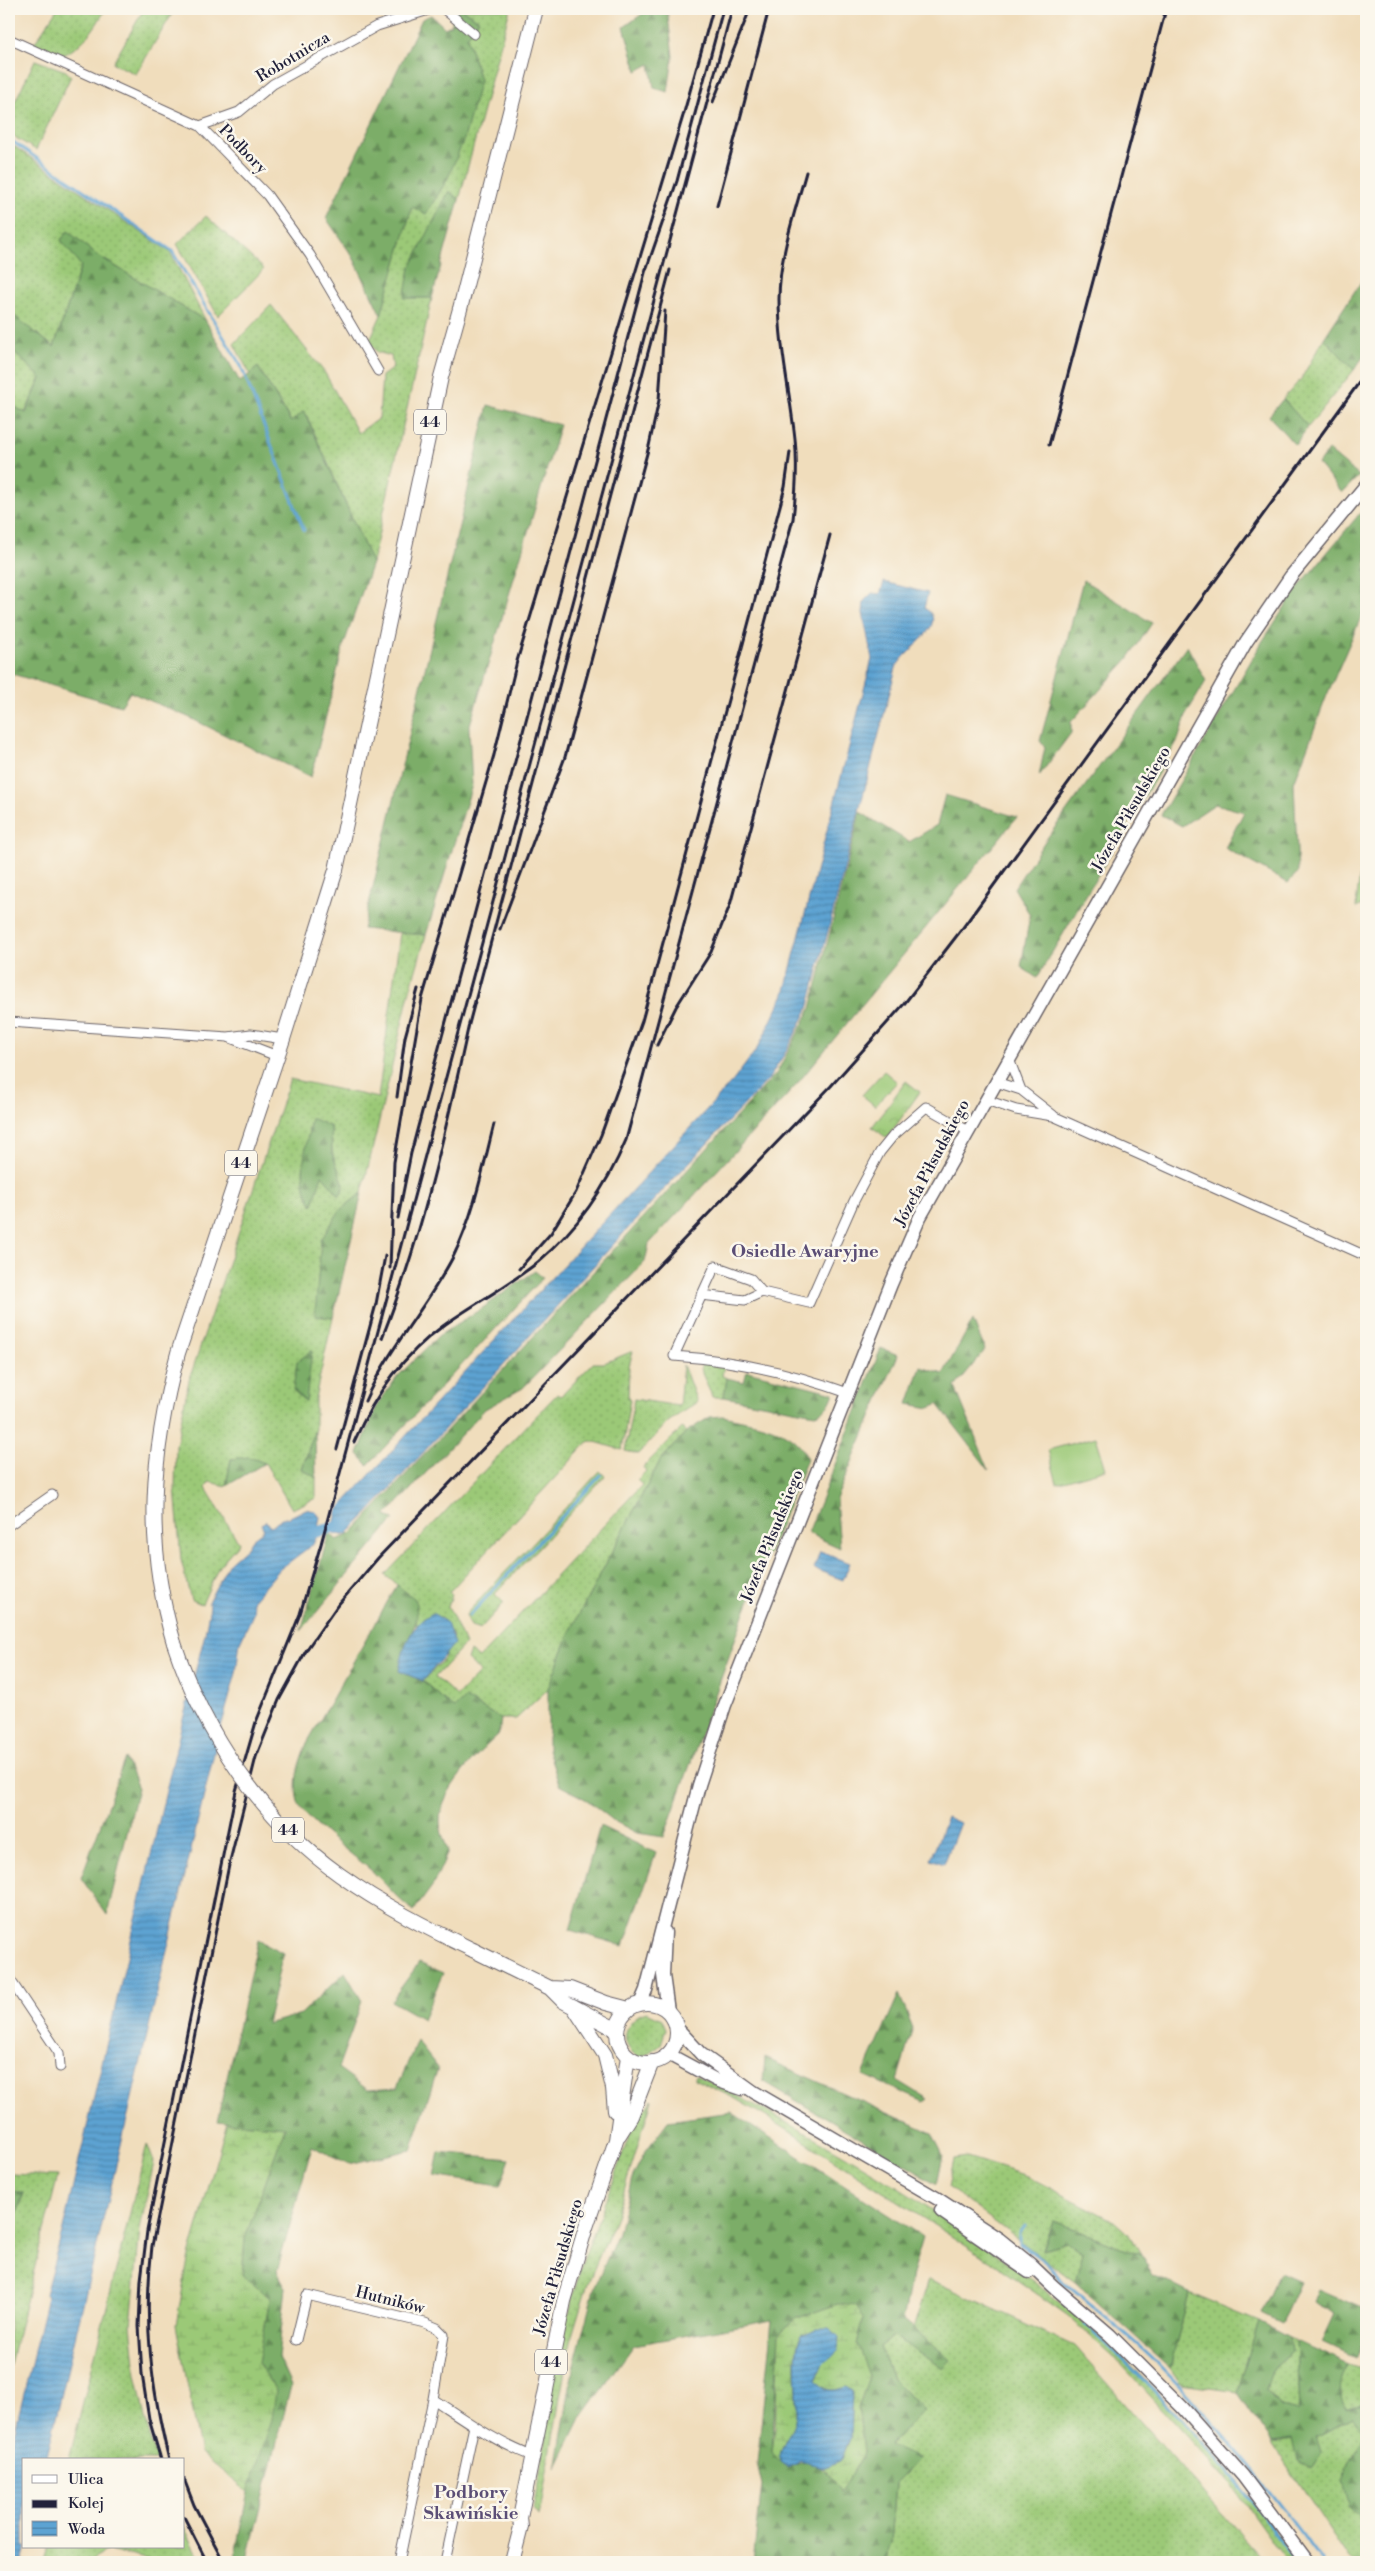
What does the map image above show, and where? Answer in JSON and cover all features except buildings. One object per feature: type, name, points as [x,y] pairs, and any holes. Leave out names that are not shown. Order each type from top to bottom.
[{"type":"main road","name":"44","points":[[536,9],[509,120],[436,394],[336,870],[283,1039],[178,1354],[161,1422],[155,1470],[154,1531],[160,1584],[174,1643],[196,1698],[222,1746],[254,1791],[301,1843],[338,1874],[397,1912],[550,1988],[563,2001],[617,2030]]},
{"type":"main road","name":"Józefa Piłsudskiego","points":[[634,2006],[646,1990],[665,1923],[699,1785],[722,1714],[913,1232],[968,1131],[1255,628],[1291,576],[1366,485]]},
{"type":"main road","name":"Józefa Piłsudskiego","points":[[665,1923],[663,1975],[668,2011]]},
{"type":"main road","name":"44","points":[[550,1988],[570,1989],[606,2003],[634,2006],[658,2005],[668,2011]]},
{"type":"main road","name":"44","points":[[572,2005],[600,2044],[609,2066],[613,2088],[616,2140]]},
{"type":"main road","points":[[634,2006],[621,2018],[617,2030],[620,2047],[628,2056],[639,2062],[652,2062],[668,2054],[676,2039],[676,2027]]},
{"type":"main road","points":[[668,2011],[676,2027],[701,2054],[754,2092],[910,2185],[938,2199],[999,2239],[1030,2264],[1110,2335],[1182,2406],[1243,2476],[1307,2562]]},
{"type":"main road","points":[[668,2054],[716,2080],[754,2092]]},
{"type":"main road","name":"Józefa Piłsudskiego","points":[[512,2562],[516,2544],[516,2527],[519,2524],[564,2301],[585,2230],[616,2140],[628,2056]]},
{"type":"main road","name":"Józefa Piłsudskiego","points":[[616,2140],[631,2116],[652,2062]]},
{"type":"street","name":"Robotnicza","points":[[200,126],[238,112],[272,84],[377,26],[432,9]]},
{"type":"street","points":[[444,9],[474,34]]},
{"type":"street","name":"Podbory","points":[[9,39],[200,126],[266,195],[310,255],[378,370]]},
{"type":"street","points":[[9,1022],[228,1037],[251,1034],[283,1039]]},
{"type":"street","points":[[228,1037],[277,1056]]},
{"type":"street","points":[[1009,1059],[1021,1090]]},
{"type":"street","points":[[996,1082],[1021,1090],[1053,1116]]},
{"type":"street","points":[[986,1100],[1016,1110],[1053,1116],[1366,1256]]},
{"type":"street","points":[[848,1393],[797,1377],[712,1358],[674,1356],[715,1266],[750,1279],[762,1292],[809,1303],[854,1201],[880,1152],[926,1107],[968,1131]]},
{"type":"street","points":[[702,1295],[745,1300],[762,1292]]},
{"type":"street","points":[[9,1525],[52,1495]]},
{"type":"street","points":[[9,1978],[59,2053],[60,2067]]},
{"type":"street","name":"Hutników","points":[[296,2340],[307,2295],[437,2328],[444,2336],[433,2399],[399,2562]]},
{"type":"street","points":[[433,2399],[474,2426],[519,2451],[532,2456]]},
{"type":"street","points":[[445,2562],[474,2426]]},
{"type":"green space","points":[[57,9],[106,9],[87,37],[60,57],[32,47]]},
{"type":"green space","points":[[144,9],[175,9],[136,74],[113,63]]},
{"type":"green space","points":[[453,9],[461,9],[479,20],[467,37],[480,80],[464,139],[447,180],[426,214],[412,207],[381,315],[353,257],[326,218],[422,19],[431,15],[445,28],[452,24]]},
{"type":"green space","points":[[461,9],[510,9],[459,200],[449,191],[404,298],[432,298],[372,563],[305,412],[292,423],[258,367],[250,374],[234,344],[271,305],[325,373],[358,433],[379,418],[382,376],[393,368],[391,356],[377,352],[369,342],[381,315],[412,207],[480,80],[467,37],[479,20]]},
{"type":"green space","points":[[646,9],[667,9],[673,56],[668,92],[654,88],[650,64],[637,71],[624,27],[645,12]]},
{"type":"green space","points":[[35,60],[66,71],[71,76],[36,150],[9,134],[9,114]]},
{"type":"green space","points":[[9,143],[170,252],[206,321],[95,254],[68,231],[61,240],[81,265],[54,347],[9,312]]},
{"type":"green space","points":[[449,191],[459,200],[432,298],[404,298],[410,268]]},
{"type":"green space","points":[[206,216],[264,269],[218,316],[177,244]]},
{"type":"green space","points":[[68,231],[95,254],[206,321],[240,382],[258,367],[291,422],[304,411],[372,563],[343,647],[311,777],[188,717],[130,692],[121,706],[9,673],[9,404],[26,413],[41,378],[9,347],[9,312],[54,347],[81,266],[61,240]]},
{"type":"green space","points":[[1366,274],[1366,353],[1354,370],[1324,338]]},
{"type":"green space","points":[[1324,338],[1354,370],[1308,427],[1283,399],[1301,379]]},
{"type":"green space","points":[[9,347],[41,378],[25,413],[9,404]]},
{"type":"green space","points":[[1283,399],[1308,427],[1295,445],[1269,416]]},
{"type":"green space","points":[[488,405],[560,425],[469,728],[472,785],[426,935],[363,929]]},
{"type":"green space","points":[[1328,450],[1359,476],[1342,493],[1318,464]]},
{"type":"green space","points":[[1366,506],[1366,606],[1327,695],[1294,783],[1298,872],[1288,883],[1225,848],[1244,812],[1215,804],[1182,826],[1161,815],[1262,642],[1296,590]]},
{"type":"green space","points":[[1083,580],[1152,623],[1128,659],[1071,722],[1071,733],[1039,776],[1045,747],[1040,741]]},
{"type":"green space","points":[[1187,646],[1206,681],[1187,713],[1178,740],[1037,978],[1021,967],[1030,915],[1014,888],[1045,841]]},
{"type":"green space","points":[[945,795],[1017,817],[792,1090],[649,1244],[645,1262],[523,1388],[485,1409],[386,1516],[394,1519],[301,1631],[329,1533],[337,1540],[351,1534],[776,1074],[811,1008],[860,812],[909,842],[937,825]]},
{"type":"green space","points":[[1366,825],[1366,903],[1356,908],[1357,897]]},
{"type":"green space","points":[[400,933],[426,935],[409,994],[362,1193],[340,1210],[315,1315],[333,1318],[315,1398],[315,1430],[302,1469],[316,1478],[316,1498],[292,1509],[265,1463],[231,1459],[226,1486],[209,1482],[206,1488],[239,1543],[219,1566],[202,1604],[191,1600],[181,1560],[175,1488],[176,1446],[189,1380],[290,1079],[378,1098]],"holes":[[[311,1119],[331,1127],[332,1153],[344,1185],[340,1195],[322,1174],[312,1205],[303,1170]]]},
{"type":"green space","points":[[884,1071],[897,1082],[875,1106],[862,1095]]},
{"type":"green space","points":[[906,1081],[920,1092],[887,1138],[872,1127]]},
{"type":"green space","points":[[311,1118],[331,1127],[332,1153],[344,1185],[340,1196],[322,1175],[313,1205],[308,1196],[303,1174]]},
{"type":"green space","points":[[362,1193],[333,1318],[315,1316],[321,1240],[340,1210]]},
{"type":"green space","points":[[535,1271],[543,1278],[368,1465],[358,1454],[378,1403],[398,1376],[438,1336],[481,1309]]},
{"type":"green space","points":[[973,1320],[985,1350],[955,1387],[989,1470],[938,1404],[930,1408],[908,1404],[921,1367],[943,1374]]},
{"type":"green space","points":[[881,1348],[898,1355],[836,1499],[840,1548],[808,1533]]},
{"type":"green space","points":[[312,1350],[306,1402],[293,1390],[297,1362]]},
{"type":"green space","points":[[633,1351],[629,1366],[628,1398],[630,1399],[622,1450],[592,1441],[588,1442],[449,1592],[452,1595],[448,1606],[465,1644],[435,1677],[457,1696],[480,1672],[467,1660],[470,1651],[479,1658],[642,1485],[637,1480],[646,1471],[643,1467],[682,1428],[686,1432],[660,1461],[570,1632],[548,1689],[516,1719],[501,1719],[465,1698],[454,1709],[423,1681],[444,1659],[453,1636],[441,1617],[424,1618],[416,1626],[413,1602],[404,1591],[385,1575],[557,1394],[560,1396],[563,1394],[593,1363],[604,1363]]},
{"type":"green space","points":[[707,1362],[724,1365],[722,1376],[727,1378],[724,1397],[712,1397],[701,1369],[701,1365]]},
{"type":"green space","points":[[683,1365],[697,1402],[668,1422],[639,1454],[625,1451],[634,1399],[679,1406]]},
{"type":"green space","points":[[747,1371],[834,1393],[828,1406],[815,1414],[724,1397],[727,1378],[744,1382]]},
{"type":"green space","points":[[723,1416],[760,1424],[783,1433],[801,1448],[807,1459],[745,1612],[664,1837],[637,1833],[614,1821],[587,1800],[559,1785],[548,1749],[548,1689],[570,1632],[660,1461],[686,1432],[710,1417]]},
{"type":"green space","points":[[315,1430],[316,1478],[302,1469]]},
{"type":"green space","points":[[1096,1437],[1106,1469],[1057,1483],[1048,1450]]},
{"type":"green space","points":[[249,1457],[265,1463],[226,1486],[231,1459]]},
{"type":"green space","points":[[600,1471],[605,1476],[495,1594],[504,1603],[480,1629],[471,1626],[466,1617],[467,1613]]},
{"type":"green space","points":[[397,1585],[415,1599],[417,1612],[416,1621],[405,1647],[399,1671],[423,1681],[454,1709],[465,1698],[501,1719],[499,1734],[461,1774],[446,1798],[441,1810],[440,1822],[448,1852],[433,1885],[414,1911],[373,1872],[309,1818],[298,1802],[296,1787],[299,1764],[307,1743]]},
{"type":"green space","points":[[125,1758],[138,1788],[107,1915],[81,1878]]},
{"type":"green space","points":[[600,1826],[656,1853],[624,1946],[570,1930]]},
{"type":"green space","points":[[258,1940],[283,1953],[267,2024],[301,2014],[345,1972],[362,2001],[338,2068],[368,2090],[397,2088],[417,2041],[438,2068],[411,2150],[349,2164],[312,2146],[277,2271],[286,2288],[278,2357],[291,2386],[247,2562],[245,2562],[235,2554],[248,2492],[276,2391],[258,2363],[270,2298],[242,2275],[245,2238],[285,2127],[217,2121]]},
{"type":"green space","points":[[419,1963],[443,1973],[423,2019],[391,2001]]},
{"type":"green space","points":[[899,1994],[913,2028],[897,2080],[928,2099],[924,2102],[863,2075]]},
{"type":"green space","points":[[647,2012],[662,2019],[666,2029],[661,2044],[641,2058],[628,2047],[626,2033],[628,2026],[633,2020]]},
{"type":"green space","points":[[765,2058],[932,2133],[943,2155],[937,2184],[763,2081]]},
{"type":"green space","points":[[696,2075],[798,2129],[898,2188],[995,2253],[1087,2324],[1125,2358],[1197,2435],[1250,2497],[1298,2562],[1287,2562],[1231,2484],[1121,2364],[1067,2315],[997,2266],[775,2122],[734,2098],[694,2079]]},
{"type":"green space","points":[[652,2100],[616,2216],[588,2283],[570,2342],[539,2517],[533,2509],[544,2449],[550,2390],[580,2269],[634,2123]]},
{"type":"green space","points":[[731,2112],[923,2237],[912,2274],[903,2320],[951,2360],[943,2368],[893,2336],[880,2347],[893,2379],[924,2411],[889,2445],[919,2459],[896,2483],[891,2542],[884,2562],[753,2562],[762,2485],[757,2463],[772,2320],[634,2345],[581,2418],[556,2469],[573,2369],[594,2289],[617,2236],[632,2178],[645,2152],[668,2121]],"holes":[[[838,2304],[863,2319],[857,2344],[869,2376],[858,2408],[864,2452],[841,2492],[825,2470],[819,2466],[806,2462],[786,2468],[772,2452],[779,2334],[795,2319]]]},
{"type":"green space","points":[[227,2122],[285,2127],[245,2238],[242,2275],[270,2298],[258,2363],[276,2391],[272,2419],[248,2492],[201,2454],[176,2325],[188,2260]]},
{"type":"green space","points":[[147,2144],[154,2162],[140,2229],[131,2324],[136,2374],[145,2419],[156,2458],[69,2458]]},
{"type":"green space","points":[[439,2152],[510,2159],[500,2186],[434,2176]]},
{"type":"green space","points":[[967,2157],[1027,2176],[1116,2222],[1128,2233],[1141,2255],[1053,2221],[1042,2249],[1068,2242],[1084,2252],[1075,2282],[948,2187],[954,2159]]},
{"type":"green space","points":[[9,2174],[58,2176],[9,2368],[9,2239],[24,2193],[9,2191]]},
{"type":"green space","points":[[9,2191],[24,2192],[9,2239]]},
{"type":"green space","points":[[1053,2221],[1141,2255],[1153,2275],[1189,2293],[1170,2368],[1075,2282],[1083,2252],[1068,2242],[1042,2249]]},
{"type":"green space","points":[[1280,2273],[1300,2282],[1281,2324],[1261,2314]]},
{"type":"green space","points":[[929,2279],[1074,2346],[1264,2562],[884,2562],[891,2542],[896,2483],[919,2459],[888,2445],[924,2411],[893,2379],[880,2347],[893,2335],[943,2368],[951,2360],[913,2329]]},
{"type":"green space","points":[[1318,2289],[1366,2310],[1366,2335],[1356,2358],[1322,2342],[1335,2314],[1313,2302]]},
{"type":"green space","points":[[1189,2293],[1259,2322],[1237,2392],[1181,2384],[1170,2368]]},
{"type":"green space","points":[[838,2304],[856,2306],[863,2319],[857,2344],[869,2376],[858,2408],[864,2452],[841,2492],[823,2467],[842,2459],[851,2436],[853,2391],[847,2387],[830,2390],[816,2380],[823,2364],[838,2349],[817,2329],[801,2335],[798,2344],[796,2354],[797,2409],[795,2420],[781,2451],[780,2463],[772,2452],[775,2429],[779,2334],[795,2319]]},
{"type":"green space","points":[[1259,2322],[1289,2338],[1291,2353],[1272,2370],[1266,2389],[1280,2407],[1299,2411],[1296,2341],[1349,2365],[1340,2386],[1344,2402],[1347,2408],[1366,2400],[1366,2518],[1360,2517],[1350,2508],[1343,2482],[1351,2458],[1365,2435],[1353,2417],[1316,2437],[1321,2453],[1311,2468],[1297,2460],[1292,2440],[1272,2442],[1237,2392]]},
{"type":"green space","points":[[1289,2338],[1296,2341],[1299,2412],[1280,2407],[1266,2389],[1272,2370],[1291,2353]]},
{"type":"green space","points":[[1349,2365],[1366,2371],[1366,2400],[1347,2408],[1341,2396],[1340,2382]]},
{"type":"green space","points":[[1353,2417],[1365,2435],[1351,2458],[1360,2517],[1366,2518],[1366,2562],[1351,2562],[1272,2443],[1316,2437]]},
{"type":"green space","points":[[185,2529],[202,2562],[158,2562],[108,2550],[87,2562],[44,2562],[48,2548],[185,2548]]},
{"type":"water","points":[[884,582],[928,593],[924,608],[931,614],[933,621],[924,637],[896,668],[808,1009],[787,1050],[768,1080],[665,1188],[366,1515],[347,1534],[335,1534],[333,1531],[337,1512],[343,1504],[733,1081],[759,1046],[784,994],[872,659],[863,613],[864,601],[872,593],[880,594]]},
{"type":"water","points":[[306,1509],[315,1511],[320,1517],[316,1538],[312,1545],[280,1569],[252,1601],[254,1612],[240,1642],[236,1673],[215,1749],[46,2458],[22,2458],[22,2548],[26,2548],[22,2562],[9,2562],[9,2455],[47,2297],[45,2294],[63,2229],[182,1723],[205,1634],[210,1606],[208,1602],[229,1563],[247,1547],[252,1539],[264,1530],[261,1524],[266,1521],[269,1526],[275,1525],[276,1522],[286,1517],[288,1518]]},
{"type":"water","points":[[820,1552],[850,1563],[843,1580],[814,1569]]},
{"type":"water","points":[[433,1613],[447,1623],[454,1644],[423,1681],[399,1671],[409,1638],[419,1623]]},
{"type":"water","points":[[947,1817],[960,1823],[944,1864],[931,1859]]},
{"type":"water","points":[[817,2329],[830,2329],[839,2338],[838,2349],[823,2364],[816,2380],[826,2389],[837,2390],[847,2387],[853,2391],[851,2436],[842,2459],[823,2467],[802,2461],[787,2468],[780,2463],[780,2457],[795,2420],[797,2409],[796,2365],[798,2344],[801,2335]]},
{"type":"waterway","points":[[9,139],[172,251],[241,366],[304,530]]},
{"type":"waterway","points":[[469,1616],[601,1475]]},
{"type":"waterway","points":[[305,1535],[347,1524]]},
{"type":"waterway","points":[[1025,2225],[1020,2232],[1020,2243],[1048,2264],[1061,2280],[1136,2343],[1181,2388],[1245,2460],[1322,2562]]},
{"type":"waterway","points":[[1086,2325],[1198,2437],[1249,2498],[1295,2562]]},
{"type":"railway","points":[[390,1268],[394,1162],[422,999],[494,755],[517,661],[683,116],[713,9]]},
{"type":"railway","points":[[646,270],[677,181],[723,9]]},
{"type":"railway","points":[[160,2458],[149,2419],[142,2374],[139,2326],[141,2280],[147,2231],[236,1791],[256,1722],[300,1614],[321,1544],[732,9]]},
{"type":"railway","points":[[713,102],[750,9]]},
{"type":"railway","points":[[717,206],[769,9]]},
{"type":"railway","points":[[1049,445],[1166,9]]},
{"type":"railway","points":[[354,1442],[380,1393],[415,1350],[443,1326],[527,1271],[566,1235],[600,1191],[626,1140],[793,519],[796,449],[779,317],[779,299],[785,251],[806,172]]},
{"type":"railway","points":[[398,1218],[411,1153],[647,265]]},
{"type":"railway","points":[[382,1338],[409,1261],[432,1183],[469,1024],[670,270]]},
{"type":"railway","points":[[500,929],[565,757],[649,446],[659,400],[665,311]]},
{"type":"railway","points":[[169,2458],[157,2406],[150,2354],[148,2301],[152,2246],[229,1865],[256,1757],[279,1700],[307,1649],[337,1606],[378,1558],[831,1086],[904,1004],[962,929],[1366,373]]},
{"type":"railway","points":[[519,1269],[551,1233],[576,1192],[601,1135],[642,1021],[785,487],[790,452]]},
{"type":"railway","points":[[657,1045],[676,1007],[711,952],[730,905],[830,535]]},
{"type":"railway","points":[[397,1097],[405,1037],[418,989]]},
{"type":"railway","points":[[365,1401],[385,1363],[444,1274],[454,1255],[473,1207],[494,1124]]},
{"type":"railway","points":[[337,1449],[376,1304],[385,1256]]},
{"type":"railway","points":[[185,2482],[194,2505],[224,2562]]},
{"type":"railway","points":[[185,2519],[207,2562]]},
{"type":"district","name":"Osiedle Awaryjne","points":[[805,1251]]},
{"type":"district","name":"Podbory Skawińskie","points":[[471,2502]]}]
